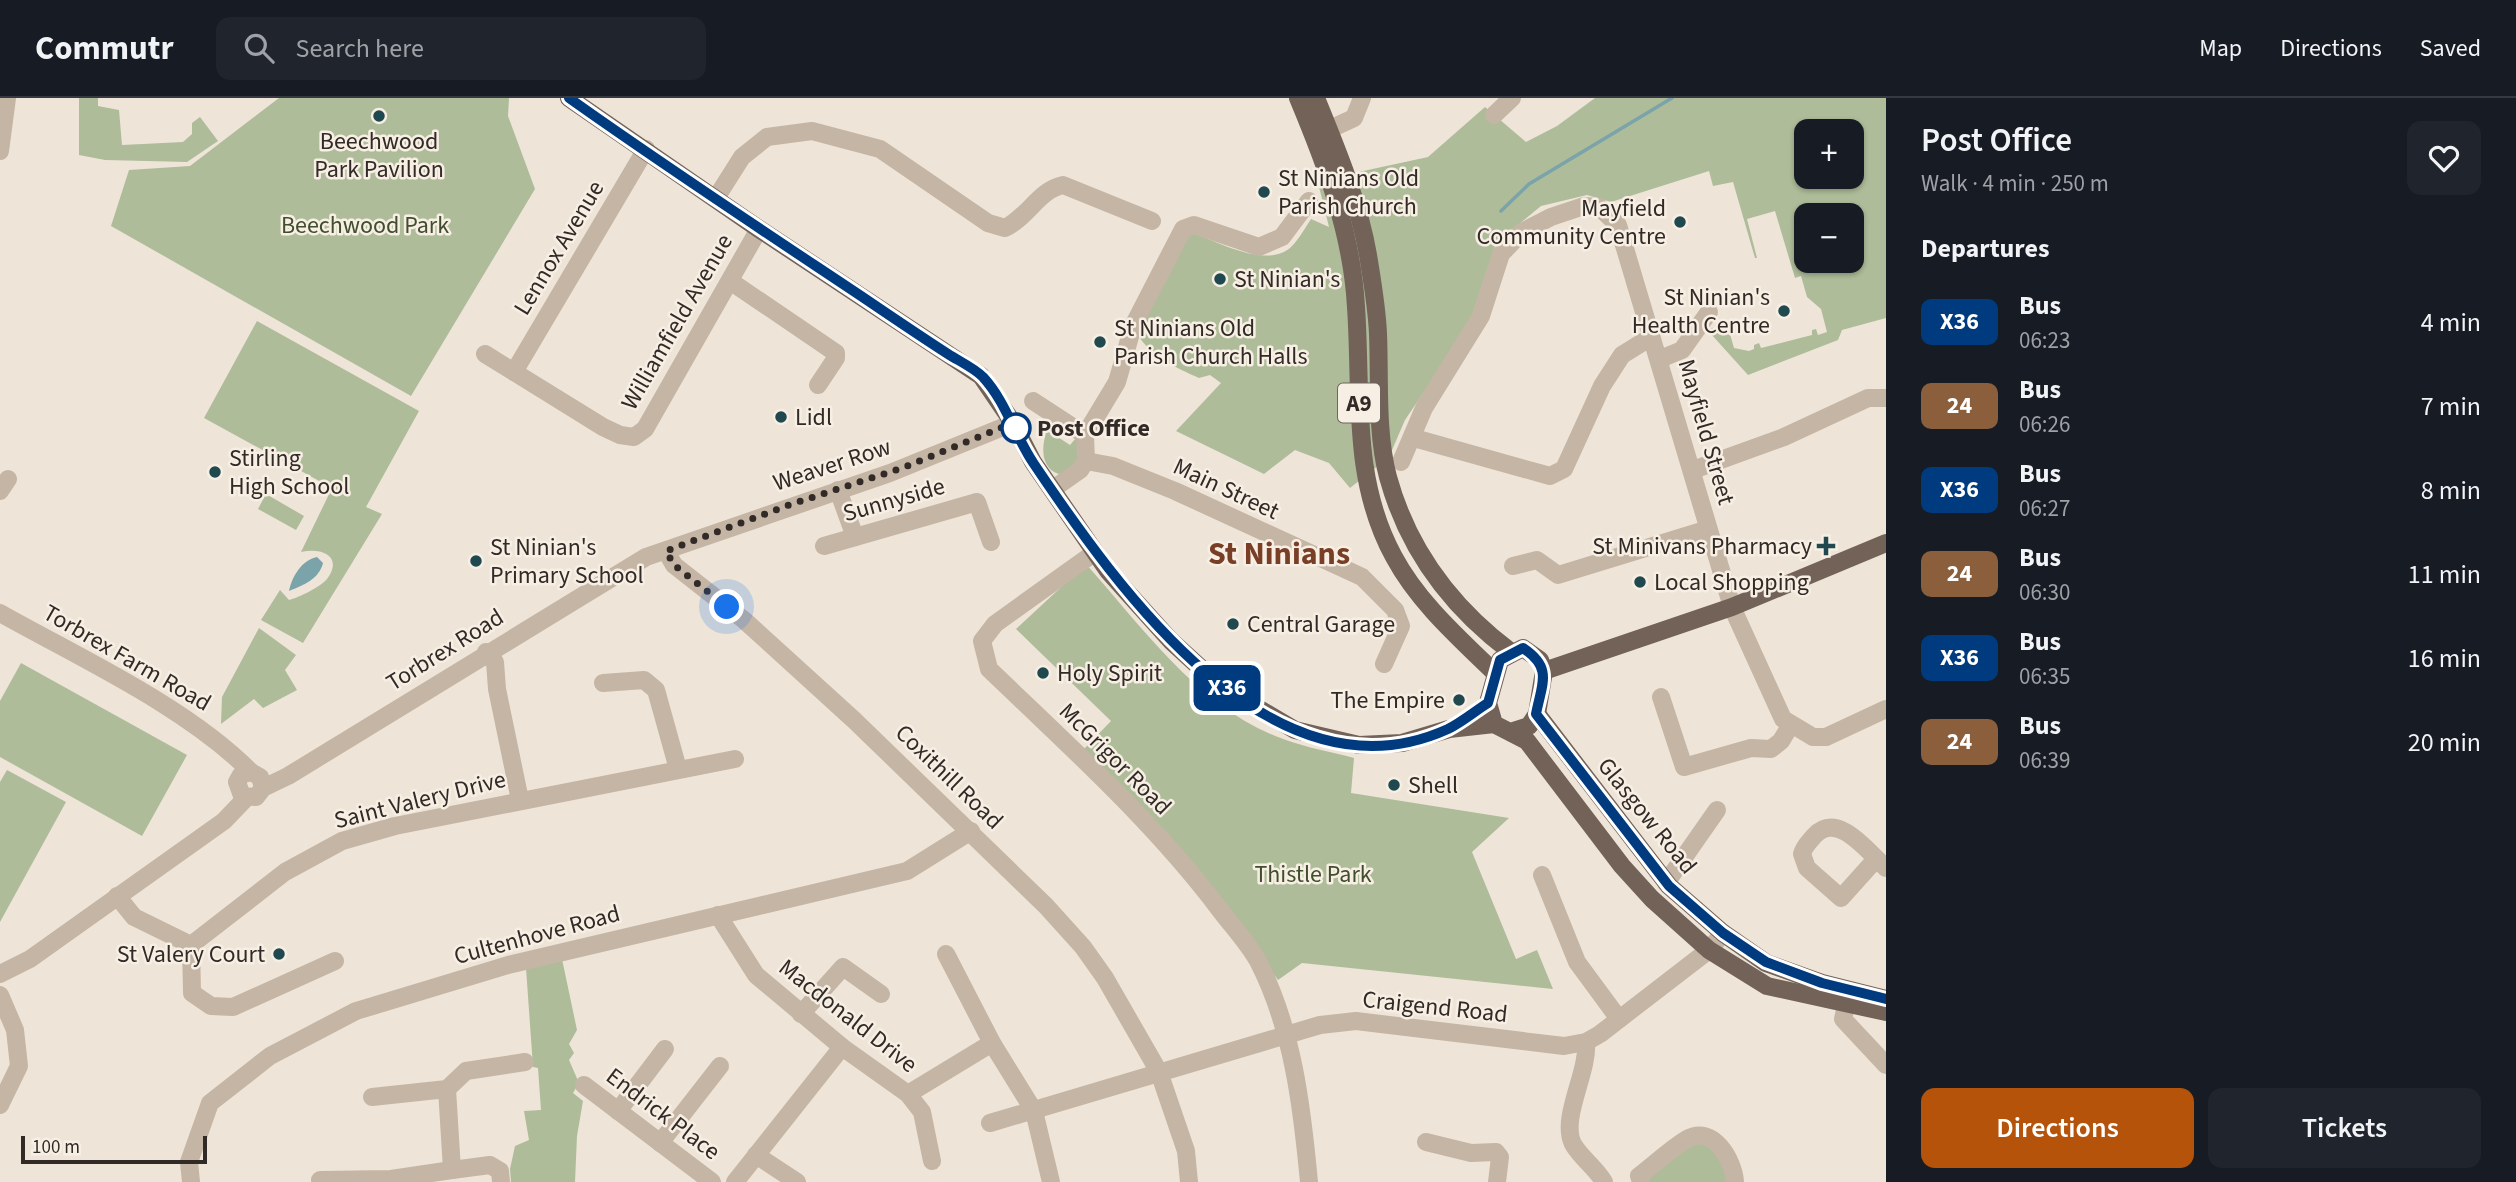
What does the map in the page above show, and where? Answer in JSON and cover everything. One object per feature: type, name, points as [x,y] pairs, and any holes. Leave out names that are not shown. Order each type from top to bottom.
[{"type":"main road","points":[[569,98],[759,229],[981,376],[1013,423],[1032,462],[1053,489],[1094,553],[1171,641],[1205,673],[1295,730],[1359,745],[1402,743],[1448,729],[1529,726],[1536,714],[1544,671]]},
{"type":"main road","name":"A9","points":[[1297,98],[1321,133],[1367,251],[1378,330],[1383,443],[1388,475],[1399,509],[1432,574],[1474,625],[1540,660],[1544,671],[1732,607],[1886,544]]},
{"type":"main road","name":"A9","points":[[1316,98],[1321,133],[1351,257],[1356,306],[1363,470],[1377,521],[1411,584],[1495,673]]},
{"type":"main road","points":[[1502,728],[1488,703],[1500,660],[1517,650]]},
{"type":"main road","name":"A9","points":[[1517,650],[1580,657]]},
{"type":"main road","points":[[1448,729],[1488,703]]},
{"type":"main road","name":"Glasgow Road","points":[[1536,714],[1666,883],[1723,933],[1766,962],[1822,983],[1886,999]]},
{"type":"main road","name":"Glasgow Road","points":[[1502,728],[1527,741],[1622,866],[1652,900],[1709,950],[1767,986],[1886,1013]]},
{"type":"street","points":[[1,142],[8,98]]},
{"type":"street","points":[[1321,133],[1354,118],[1363,98]]},
{"type":"street","points":[[1494,115],[1512,98]]},
{"type":"street","points":[[716,198],[742,157],[767,137],[812,131],[880,149],[988,223],[1005,228],[1019,221],[1051,188],[1063,185],[1152,221]]},
{"type":"street","name":"Lennox Avenue","points":[[514,372],[646,149]]},
{"type":"street","points":[[1053,489],[1080,470],[1086,461],[1085,435],[1117,382],[1133,326],[1184,229],[1194,225],[1259,247],[1282,237],[1309,201]]},
{"type":"street","name":"Mayfield Street","points":[[1401,462],[1414,438],[1414,429],[1424,408],[1481,316],[1501,254],[1522,232],[1551,217],[1584,206],[1599,207],[1618,225],[1732,607],[1783,719],[1790,726]]},
{"type":"street","name":"Williamfield Avenue","points":[[514,372],[603,427],[620,435],[634,437],[645,429],[759,229]]},
{"type":"street","points":[[730,281],[836,353],[836,358],[818,385]]},
{"type":"street","points":[[1660,359],[1682,351],[1709,312]]},
{"type":"street","points":[[1414,438],[1550,476],[1563,469],[1602,386],[1622,355],[1651,337]]},
{"type":"street","points":[[485,354],[514,372]]},
{"type":"street","points":[[1693,470],[1784,437],[1868,398],[1886,398]]},
{"type":"street","points":[[1033,401],[1085,435]]},
{"type":"street","name":"Weaver Row","points":[[666,551],[685,541],[920,462],[1013,423]]},
{"type":"street","name":"Main Street","points":[[1086,461],[1113,466],[1175,491],[1362,578],[1395,610],[1401,626],[1384,664]]},
{"type":"street","points":[[838,490],[855,537]]},
{"type":"street","name":"Sunnyside","points":[[824,546],[978,502],[991,542]]},
{"type":"street","points":[[1513,566],[1537,560],[1558,575],[1708,529]]},
{"type":"street","name":"Torbrex Road","points":[[0,974],[30,958],[224,821],[249,785],[288,776],[486,652],[646,557],[666,551]]},
{"type":"street","name":"Coxithill Road","points":[[666,551],[674,565],[744,620],[971,831],[1083,947],[1105,978],[1159,1072],[1186,1151],[1189,1182]]},
{"type":"street","name":"McGrigor Road","points":[[1094,553],[995,624],[982,641],[989,669],[1116,791],[1203,888],[1257,960],[1288,1035]]},
{"type":"street","name":"Torbrex Farm Road","points":[[0,613],[193,722],[227,747],[249,785]]},
{"type":"street","points":[[486,652],[495,662],[497,689],[520,800]]},
{"type":"street","points":[[603,683],[644,680],[656,690],[678,769]]},
{"type":"street","points":[[1661,697],[1684,767],[1752,748],[1771,749],[1781,741],[1790,726],[1813,737],[1826,737],[1885,710]]},
{"type":"street","name":"Saint Valery Drive","points":[[191,945],[285,872],[342,841],[520,800],[735,759]]},
{"type":"street","points":[[1666,883],[1717,810]]},
{"type":"street","name":"Cultenhove Road","points":[[191,1182],[189,1162],[210,1103],[270,1056],[356,1011],[508,965],[907,872],[971,831]]},
{"type":"street","points":[[1542,875],[1577,962],[1619,1019]]},
{"type":"street","points":[[117,896],[134,917],[191,945],[192,993],[211,1006],[233,1007],[335,961]]},
{"type":"street","name":"Macdonald Drive","points":[[718,915],[756,975],[842,1047],[908,1094],[922,1112],[932,1161]]},
{"type":"street","points":[[1604,1182],[1572,1142],[1570,1122],[1585,1064],[1586,1042],[1709,950],[1723,933]]},
{"type":"street","points":[[946,954],[992,1043],[1034,1111],[1051,1182]]},
{"type":"street","points":[[801,1014],[844,967],[881,993]]},
{"type":"street","points":[[1822,983],[1846,1006],[1843,1019],[1886,1065]]},
{"type":"street","points":[[0,995],[15,1030],[19,1066],[0,1105]]},
{"type":"street","name":"Craigend Road","points":[[990,1123],[1320,1025],[1356,1020],[1564,1046],[1586,1042]]},
{"type":"street","points":[[1288,1035],[1303,1122],[1309,1182]]},
{"type":"street","points":[[908,1094],[992,1043]]},
{"type":"street","points":[[735,1182],[842,1047]]},
{"type":"street","points":[[618,1111],[665,1049]]},
{"type":"street","points":[[372,1097],[447,1089],[466,1071],[525,1062]]},
{"type":"street","points":[[660,1143],[720,1066]]},
{"type":"street","name":"Endrick Place","points":[[584,1085],[712,1182]]},
{"type":"street","points":[[447,1089],[452,1170]]},
{"type":"street","points":[[1641,1182],[1639,1177],[1689,1138],[1704,1138],[1720,1144],[1731,1162],[1735,1182]]},
{"type":"street","points":[[1426,1142],[1471,1153],[1496,1152],[1500,1157],[1497,1182]]},
{"type":"street","points":[[756,1156],[797,1182]]},
{"type":"street","points":[[320,1180],[392,1180],[489,1165],[500,1171],[501,1182]]},
{"type":"green space","points":[[79,98],[98,98],[98,106],[119,110],[122,145],[183,142],[192,134],[192,123],[200,117],[218,141],[187,162],[105,160],[79,155]]},
{"type":"green space","name":"Beechwood Park","points":[[279,98],[509,98],[508,116],[535,189],[411,396],[111,226],[129,170],[190,166]]},
{"type":"green space","points":[[1595,98],[1886,98],[1886,318],[1842,330],[1838,340],[1748,375],[1711,334],[1715,333],[1711,328],[1728,327],[1734,348],[1749,351],[1759,343],[1761,348],[1812,335],[1812,330],[1816,329],[1818,335],[1827,332],[1821,309],[1807,297],[1801,276],[1795,278],[1775,211],[1747,219],[1755,258],[1733,182],[1713,186],[1709,171],[1611,202],[1587,195],[1541,206],[1496,243],[1469,325],[1405,420],[1389,457],[1350,488],[1329,463],[1295,450],[1264,474],[1176,431],[1221,383],[1210,375],[1199,378],[1164,360],[1142,341],[1137,333],[1189,236],[1193,233],[1257,255],[1282,253],[1295,243],[1311,219],[1329,227],[1316,175],[1354,173],[1428,157],[1485,107],[1526,142],[1557,126]]},
{"type":"green space","points":[[257,321],[419,411],[366,507],[382,514],[303,643],[261,620],[280,590],[289,600],[293,599],[320,585],[332,571],[332,559],[328,555],[316,551],[301,552],[332,488],[204,418]]},
{"type":"green space","points":[[1047,430],[1070,445],[1076,438],[1082,458],[1062,475],[1050,468],[1044,457]]},
{"type":"green space","points":[[266,494],[304,516],[296,530],[258,509]]},
{"type":"green space","name":"Thistle Park","points":[[1086,564],[1176,666],[1227,709],[1255,727],[1286,740],[1354,758],[1351,793],[1509,818],[1472,852],[1516,959],[1537,950],[1553,989],[1302,963],[1278,980],[1206,880],[1084,749],[1111,721],[1016,629]]},
{"type":"green space","points":[[259,628],[296,655],[285,670],[297,690],[263,708],[254,699],[221,724],[222,697]]},
{"type":"green space","points":[[21,663],[187,755],[142,836],[0,757],[0,701]]},
{"type":"green space","points":[[7,770],[66,802],[0,922],[0,782]]},
{"type":"green space","points":[[562,959],[577,1030],[569,1044],[574,1053],[569,1060],[579,1083],[573,1093],[583,1101],[577,1136],[575,1182],[511,1182],[510,1169],[515,1146],[529,1140],[524,1111],[541,1110],[538,1068],[533,1067],[526,968]]},
{"type":"green space","points":[[1694,1142],[1710,1147],[1720,1154],[1728,1182],[1643,1182]]},
{"type":"water","points":[[317,557],[323,563],[318,573],[305,584],[289,591],[298,570],[307,561]]},
{"type":"waterway","points":[[1501,211],[1529,184],[1672,98]]},
{"type":"bus line","name":"X36","points":[[569,98],[759,229],[981,376],[999,399],[1032,462],[1108,571],[1171,641],[1205,673],[1239,697],[1295,730],[1359,745],[1402,743],[1448,729],[1488,703],[1500,660],[1523,648],[1540,660],[1544,671],[1536,714],[1669,886],[1723,933],[1766,962],[1822,983],[1886,999]]},
{"type":"place","name":"Beechwood Park Pavilion","points":[[379,116]]},
{"type":"place","name":"St Ninians Old Parish Church","points":[[1264,192]]},
{"type":"place","name":"Mayfield Community Centre","points":[[1680,222]]},
{"type":"place","name":"St Ninian's","points":[[1220,279]]},
{"type":"place","name":"St Ninian's Health Centre","points":[[1784,311]]},
{"type":"place","name":"St Ninians Old Parish Church Halls","points":[[1100,342]]},
{"type":"place","name":"Lidl","points":[[781,417]]},
{"type":"place","name":"Post Office","points":[[1016,428]]},
{"type":"place","name":"Stirling High School","points":[[215,472]]},
{"type":"place","name":"St Minivans Pharmacy","points":[[1826,546]]},
{"type":"place","name":"St Ninian's Primary School","points":[[476,561]]},
{"type":"place","name":"Local Shopping","points":[[1640,582]]},
{"type":"place","name":"Central Garage","points":[[1233,624]]},
{"type":"place","name":"Holy Spirit","points":[[1043,673]]},
{"type":"place","name":"The Empire","points":[[1459,700]]},
{"type":"place","name":"Shell","points":[[1394,785]]},
{"type":"place","name":"St Valery Court","points":[[279,954]]},
{"type":"district","name":"St Ninians","points":[[1279,554]]},
{"type":"route","points":[[727,607],[674,565],[666,551],[685,541],[905,467],[1013,423],[1016,428]]}]
